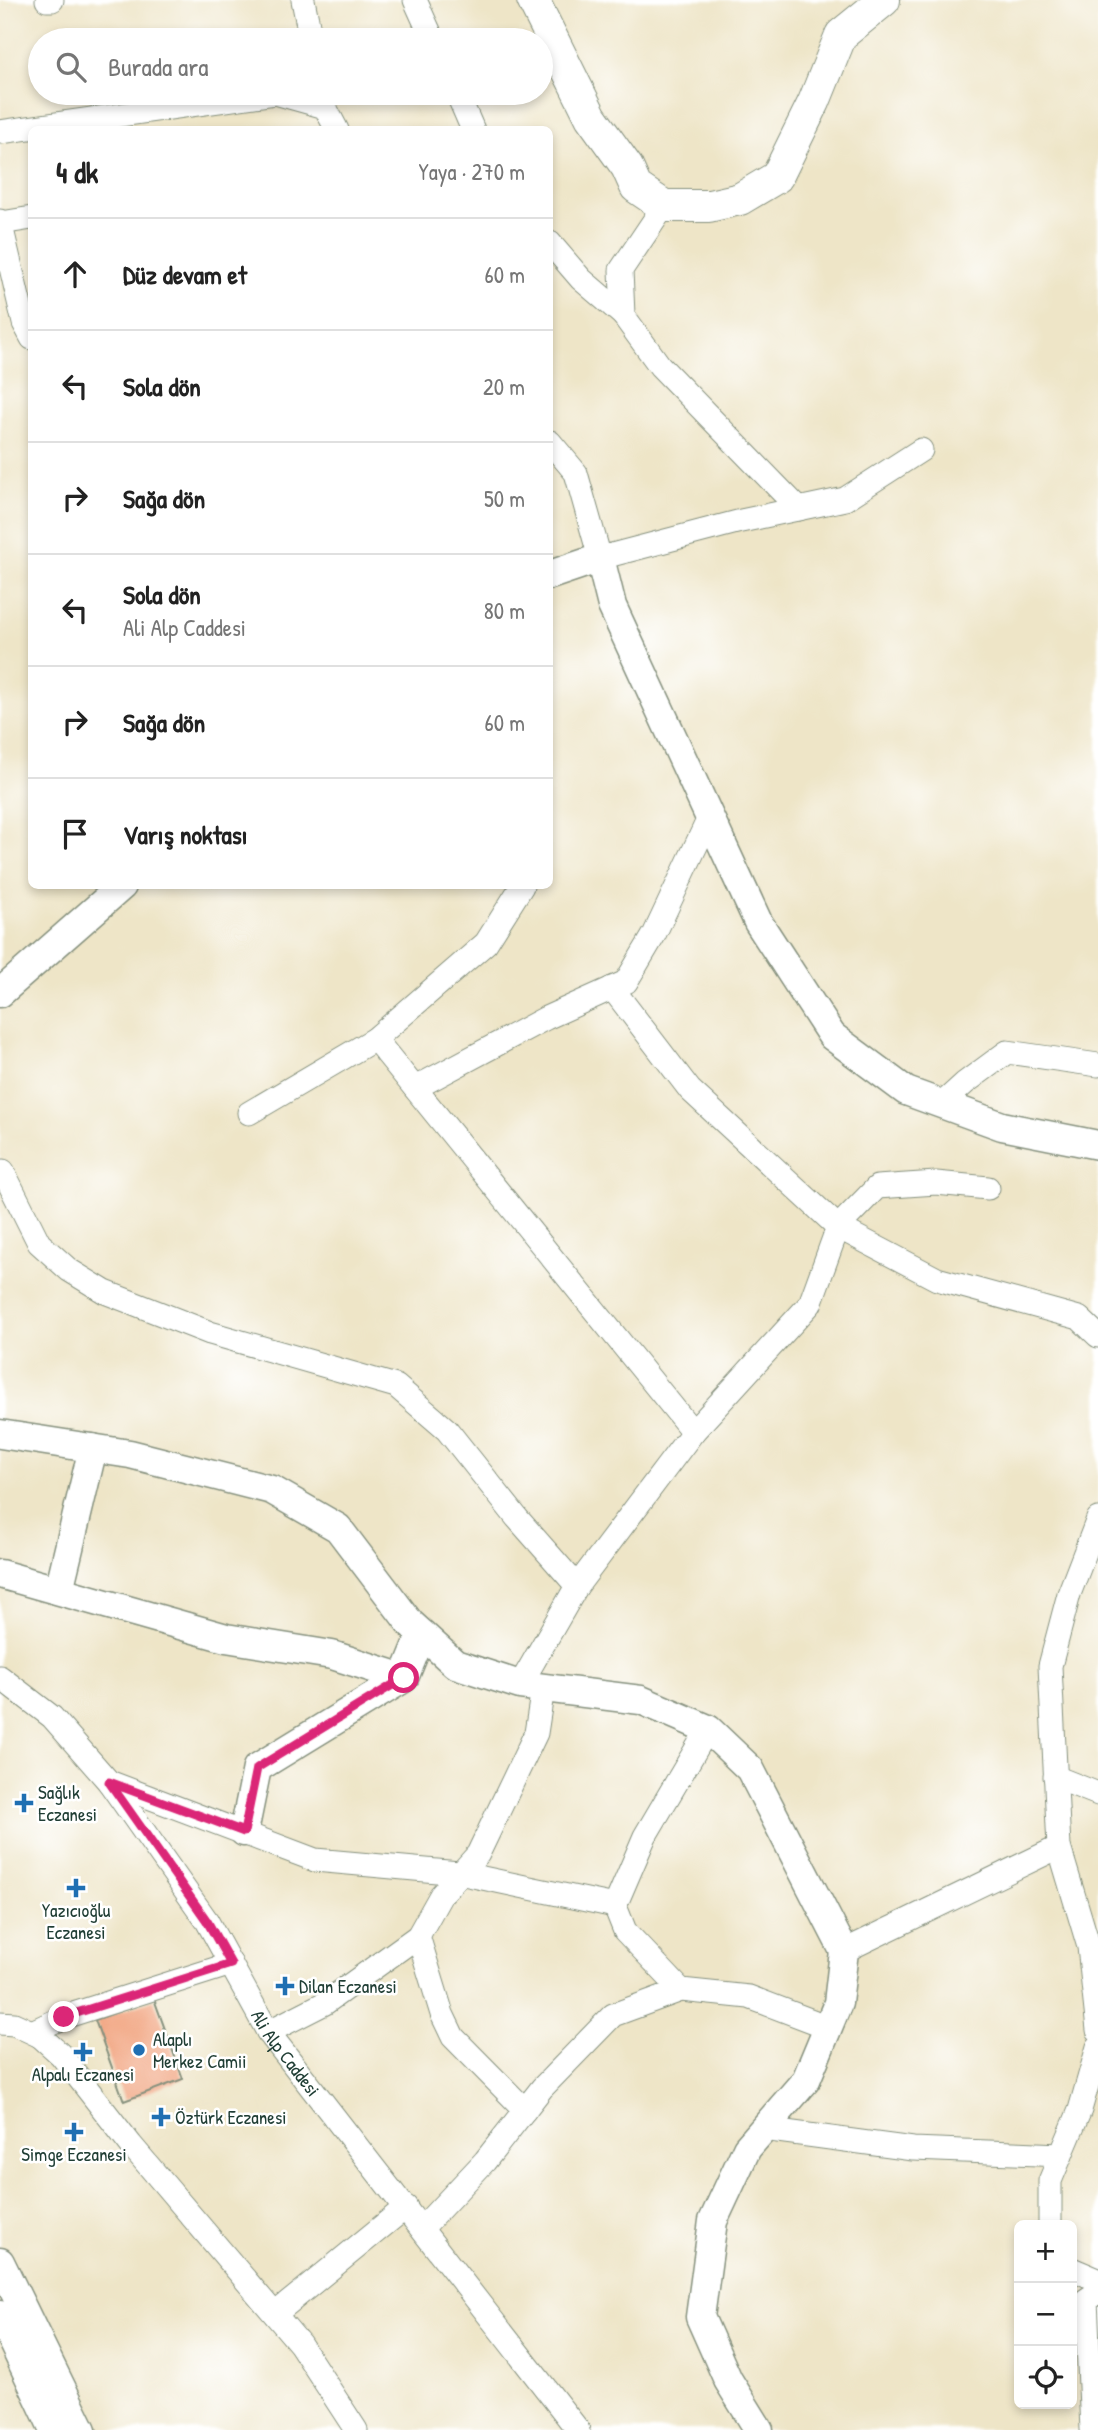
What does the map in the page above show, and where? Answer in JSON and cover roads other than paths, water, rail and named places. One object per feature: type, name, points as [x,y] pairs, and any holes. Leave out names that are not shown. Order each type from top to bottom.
[{"type":"main road","points":[[533,0],[547,28]]},
{"type":"main road","points":[[553,40],[591,117],[627,167],[636,187],[664,206],[709,206],[740,199],[778,177],[814,102],[841,35],[884,0]]},
{"type":"street","points":[[47,0],[52,0]]},
{"type":"street","points":[[303,0],[309,28]]},
{"type":"street","points":[[415,0],[428,28]]},
{"type":"street","points":[[42,126],[190,105]]},
{"type":"street","points":[[325,105],[335,126]]},
{"type":"street","points":[[462,105],[471,126]]},
{"type":"street","points":[[0,132],[28,128]]},
{"type":"street","points":[[623,315],[621,271],[664,206]]},
{"type":"street","points":[[28,218],[0,222],[25,302],[24,323],[28,330]]},
{"type":"street","points":[[553,246],[581,279],[623,315],[660,366],[799,509]]},
{"type":"street","points":[[553,446],[576,473],[612,606],[758,922],[832,1036],[906,1091],[1002,1126],[1098,1145]]},
{"type":"street","points":[[553,574],[600,558],[741,521],[845,499],[921,450]]},
{"type":"street","points":[[415,1088],[547,1018],[626,982],[654,935],[710,817]]},
{"type":"street","points":[[0,993],[119,889]]},
{"type":"street","points":[[249,1113],[375,1039],[486,943],[520,889]]},
{"type":"street","points":[[612,988],[690,1090],[838,1227],[937,1279],[1079,1318],[1098,1336]]},
{"type":"street","points":[[375,1039],[693,1432]]},
{"type":"street","points":[[942,1104],[1007,1052],[1098,1065]]},
{"type":"street","points":[[3,1171],[39,1243],[69,1270],[105,1292],[210,1333],[396,1386],[447,1430],[517,1518],[577,1586]]},
{"type":"street","points":[[268,2032],[325,2003],[418,1936],[440,1895],[478,1854],[537,1733],[532,1687],[577,1586],[693,1432],[810,1304],[838,1227],[877,1186],[936,1183],[988,1188]]},
{"type":"street","points":[[0,1434],[130,1454],[272,1490],[338,1528],[410,1623],[455,1664],[532,1687],[641,1700],[708,1729],[750,1769],[844,1951],[838,2003],[806,2080],[747,2148],[713,2221],[700,2317],[728,2380],[759,2430]]},
{"type":"street","points":[[59,1590],[93,1448]]},
{"type":"street","points":[[1098,1519],[1069,1594],[1050,1666],[1059,1847],[1089,1947],[1098,2030]]},
{"type":"street","points":[[0,1574],[226,1637],[332,1655],[404,1678]]},
{"type":"street","points":[[244,1832],[257,1768],[404,1678],[422,1633]]},
{"type":"street","name":"Ali Alp Caddesi","points":[[0,1677],[52,1717],[109,1782],[207,1921],[268,2032],[578,2430]]},
{"type":"street","points":[[681,1990],[625,1931],[615,1906],[645,1836],[708,1729]]},
{"type":"street","points":[[1055,1777],[1098,1794]]},
{"type":"street","points":[[109,1782],[315,1860],[459,1873],[615,1906]]},
{"type":"street","points":[[844,1951],[1059,1847]]},
{"type":"street","points":[[418,1936],[442,2014],[453,2037],[525,2110]]},
{"type":"street","points":[[231,1964],[64,2017],[36,2030],[61,2055],[131,2145],[300,2344],[356,2430]]},
{"type":"street","points":[[422,2228],[485,2161],[542,2088],[613,2015],[681,1990],[749,1997],[828,2027]]},
{"type":"street","points":[[0,2022],[14,2024],[40,2036]]},
{"type":"street","points":[[1050,2220],[1050,2181],[1080,2110],[1098,2047]]},
{"type":"street","points":[[763,2129],[913,2149],[1061,2155]]},
{"type":"street","points":[[275,2314],[406,2207]]},
{"type":"street","points":[[0,2262],[82,2430]]},
{"type":"street","points":[[1077,2271],[1098,2280]]},
{"type":"street","points":[[1092,2430],[1086,2300],[1098,2292]]},
{"type":"street","points":[[0,2315],[54,2430]]},
{"type":"place","name":"Sağlık Eczanesi","points":[[24,1803]]},
{"type":"place","name":"Yazıcıoğlu Eczanesi","points":[[76,1888]]},
{"type":"place","name":"Dilan Eczanesi","points":[[285,1986]]},
{"type":"place","name":"Alaplı Merkez Camii","points":[[139,2050]]},
{"type":"place","name":"Alpalı Eczanesi","points":[[83,2052]]},
{"type":"place","name":"Öztürk Eczanesi","points":[[161,2117]]},
{"type":"place","name":"Simge Eczanesi","points":[[74,2132]]}]
